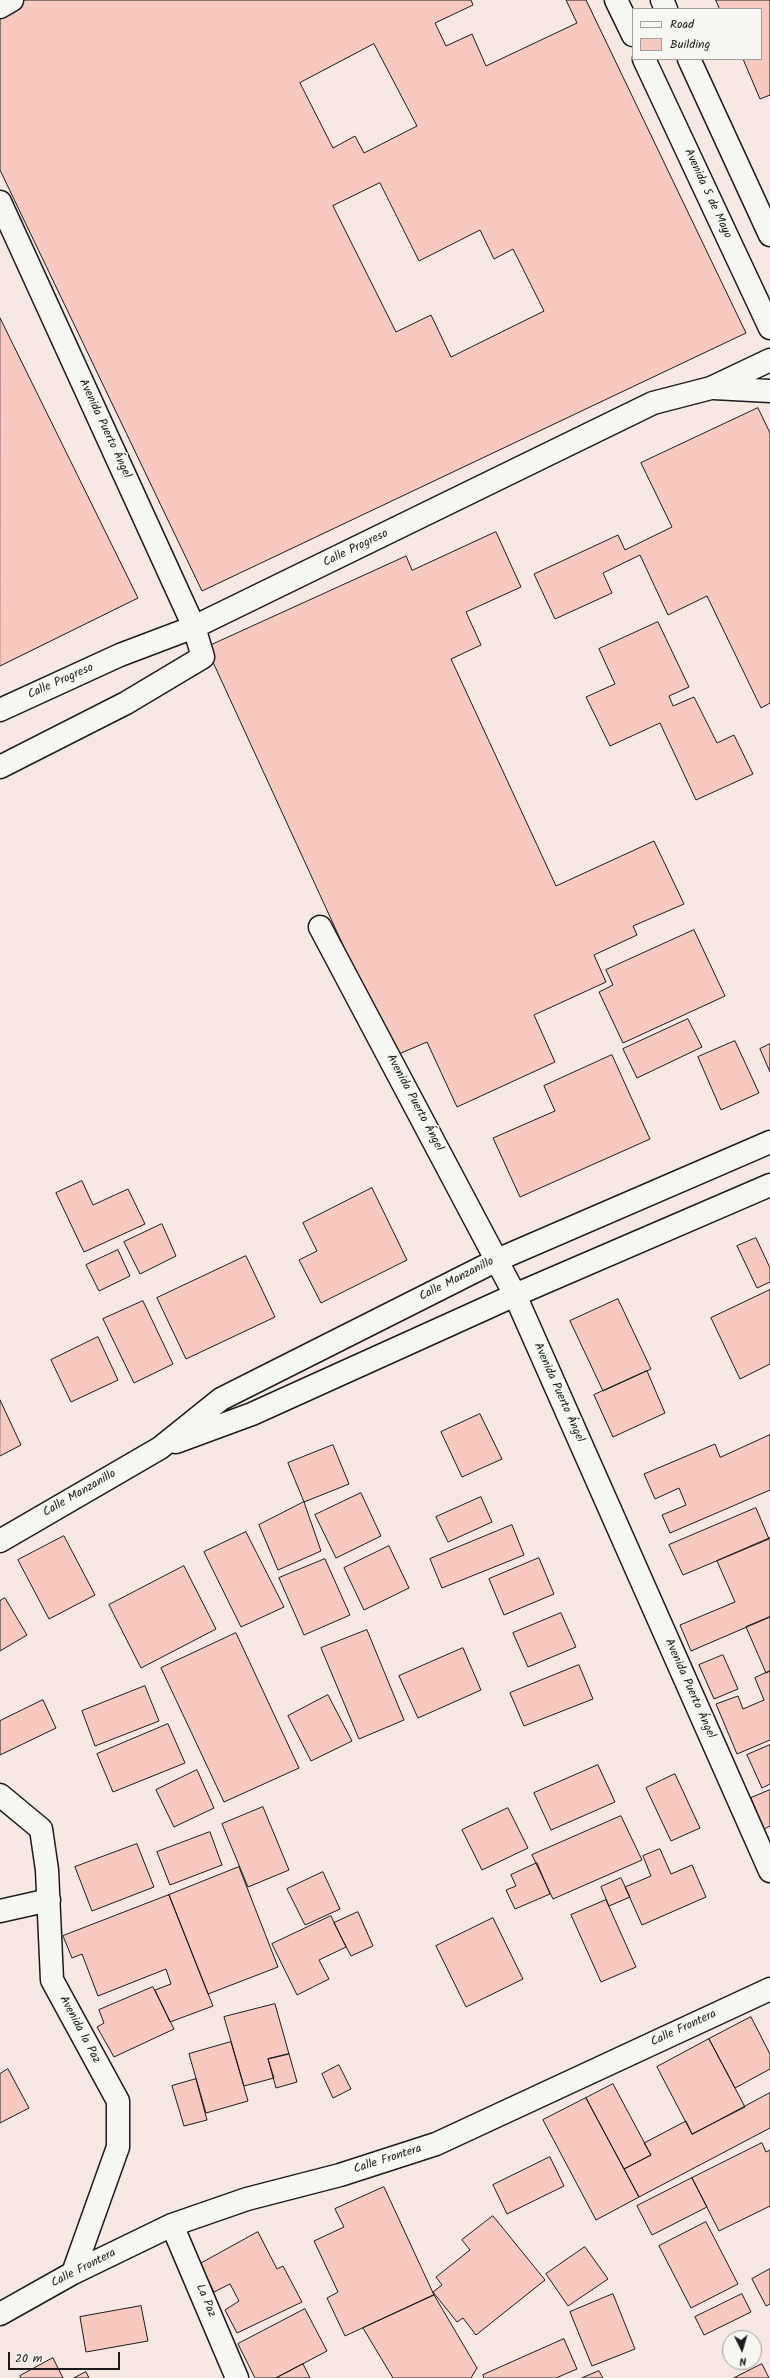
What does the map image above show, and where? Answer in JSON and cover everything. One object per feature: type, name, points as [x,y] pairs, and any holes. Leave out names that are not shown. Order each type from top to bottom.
[{"type":"street","points":[[0,7],[12,0]]},
{"type":"street","points":[[616,0],[632,33]]},
{"type":"street","name":"Avenida 5 de Mayo","points":[[644,60],[770,328]]},
{"type":"street","points":[[689,60],[770,235]]},
{"type":"street","name":"Avenida Puerto Ángel","points":[[0,202],[194,627],[203,657],[126,703],[0,767]]},
{"type":"street","name":"Calle Progreso","points":[[0,710],[120,655],[194,627],[653,403],[711,388],[770,360]]},
{"type":"street","name":"Calle Progreso","points":[[711,388],[770,391]]},
{"type":"street","name":"Avenida Puerto Ángel","points":[[320,927],[515,1295],[770,1871]]},
{"type":"street","name":"Calle Manzanillo","points":[[0,1542],[160,1448],[221,1399],[497,1260],[770,1142]]},
{"type":"street","name":"Calle Manzanillo","points":[[160,1448],[252,1414],[515,1295],[770,1185]]},
{"type":"street","name":"Avenida la Paz","points":[[0,1795],[41,1829],[49,1900],[52,1980],[118,2101],[118,2146],[73,2273]]},
{"type":"street","points":[[0,1911],[49,1900]]},
{"type":"street","name":"Calle Frontera","points":[[0,2314],[73,2273],[172,2225],[247,2199],[340,2175],[436,2144],[770,1989]]},
{"type":"street","name":"La Paz","points":[[172,2225],[237,2378]]},
{"type":"building","points":[[25,0],[471,0],[473,5],[435,23],[446,46],[472,34],[486,66],[577,23],[566,0],[586,0],[746,333],[202,591],[0,170],[0,12]],"holes":[[[374,44],[417,126],[364,153],[355,136],[333,148],[300,83]],[[380,183],[419,261],[480,230],[494,259],[513,249],[544,311],[451,357],[431,315],[396,332],[333,206]]]},
{"type":"building","points":[[716,0],[770,0],[770,95],[760,99],[743,60],[762,60],[762,8],[720,8]]},
{"type":"building","points":[[0,318],[138,598],[0,666]]},
{"type":"building","points":[[758,408],[770,433],[770,703],[761,708],[707,596],[668,615],[640,555],[603,573],[612,593],[555,619],[534,574],[618,535],[625,550],[672,527],[641,463]]},
{"type":"building","points":[[496,532],[521,587],[466,612],[481,645],[451,659],[556,886],[654,841],[684,904],[633,926],[637,935],[594,955],[606,982],[534,1015],[555,1062],[457,1107],[427,1042],[394,1056],[206,647],[406,556],[412,570]]},
{"type":"building","points":[[658,622],[689,687],[669,696],[673,706],[694,697],[717,743],[734,735],[753,774],[696,800],[660,723],[610,746],[586,697],[615,684],[599,649]]},
{"type":"building","points":[[694,930],[725,996],[623,1043],[599,992],[613,985],[606,970]]},
{"type":"building","points":[[688,1019],[702,1047],[637,1078],[623,1049]]},
{"type":"building","points":[[735,1041],[759,1093],[721,1110],[698,1057]]},
{"type":"building","points":[[770,1044],[770,1072],[760,1049]]},
{"type":"building","points":[[612,1055],[650,1139],[520,1197],[493,1138],[555,1111],[544,1086]]},
{"type":"building","points":[[82,1181],[93,1205],[128,1189],[145,1224],[84,1252],[56,1193]]},
{"type":"building","points":[[372,1188],[407,1260],[321,1303],[299,1260],[317,1251],[303,1223]]},
{"type":"building","points":[[162,1224],[176,1256],[140,1274],[124,1242]]},
{"type":"building","points":[[756,1238],[770,1268],[770,1282],[757,1288],[737,1246]]},
{"type":"building","points":[[118,1250],[130,1276],[99,1291],[86,1265]]},
{"type":"building","points":[[246,1256],[275,1317],[186,1359],[157,1298]]},
{"type":"building","points":[[770,1290],[770,1364],[740,1379],[711,1318]]},
{"type":"building","points":[[618,1299],[651,1369],[603,1391],[570,1321]]},
{"type":"building","points":[[143,1301],[173,1364],[134,1383],[103,1319]]},
{"type":"building","points":[[98,1337],[118,1380],[71,1402],[51,1360]]},
{"type":"building","points":[[647,1371],[665,1413],[613,1437],[594,1395]]},
{"type":"building","points":[[0,1400],[21,1445],[0,1456]]},
{"type":"building","points":[[480,1414],[502,1459],[462,1477],[441,1432]]},
{"type":"building","points":[[770,1435],[770,1490],[670,1533],[662,1515],[686,1505],[679,1488],[655,1499],[644,1474],[715,1444],[720,1457]]},
{"type":"building","points":[[333,1445],[349,1484],[304,1502],[288,1463]]},
{"type":"building","points":[[361,1493],[381,1536],[336,1558],[315,1515]]},
{"type":"building","points":[[481,1497],[492,1522],[448,1542],[436,1517]]},
{"type":"building","points":[[304,1502],[321,1551],[278,1570],[259,1525]]},
{"type":"building","points":[[756,1508],[769,1539],[683,1575],[669,1545]]},
{"type":"building","points":[[512,1525],[524,1555],[442,1588],[430,1559]]},
{"type":"building","points":[[246,1532],[284,1607],[241,1627],[204,1552]]},
{"type":"building","points":[[64,1536],[95,1595],[49,1619],[18,1560]]},
{"type":"building","points":[[770,1538],[770,1617],[691,1651],[680,1625],[735,1602],[717,1561]]},
{"type":"building","points":[[389,1546],[409,1588],[364,1610],[344,1568]]},
{"type":"building","points":[[539,1558],[554,1594],[504,1615],[489,1579]]},
{"type":"building","points":[[325,1559],[350,1615],[304,1635],[279,1578]]},
{"type":"building","points":[[184,1566],[216,1629],[141,1668],[109,1605]]},
{"type":"building","points":[[5,1598],[27,1635],[0,1651],[0,1601]]},
{"type":"building","points":[[561,1613],[576,1647],[528,1667],[513,1633]]},
{"type":"building","points":[[770,1617],[770,1671],[766,1673],[746,1627]]},
{"type":"building","points":[[367,1630],[404,1720],[359,1739],[321,1648]]},
{"type":"building","points":[[236,1633],[299,1768],[224,1802],[161,1668]]},
{"type":"building","points":[[463,1648],[481,1690],[418,1718],[399,1676]]},
{"type":"building","points":[[723,1655],[738,1689],[714,1699],[699,1665]]},
{"type":"building","points":[[579,1665],[593,1699],[524,1726],[510,1693]]},
{"type":"building","points":[[770,1671],[770,1740],[737,1754],[716,1704],[738,1696],[743,1709],[764,1700],[755,1678]]},
{"type":"building","points":[[145,1686],[159,1721],[95,1746],[82,1711]]},
{"type":"building","points":[[328,1695],[352,1741],[311,1761],[288,1716]]},
{"type":"building","points":[[43,1700],[56,1728],[0,1755],[0,1721]]},
{"type":"building","points":[[168,1724],[185,1763],[113,1792],[97,1754]]},
{"type":"building","points":[[770,1745],[770,1784],[762,1788],[747,1755]]},
{"type":"building","points":[[598,1765],[615,1802],[551,1830],[534,1793]]},
{"type":"building","points":[[197,1770],[214,1808],[174,1827],[156,1790]]},
{"type":"building","points":[[675,1774],[700,1828],[671,1841],[646,1788]]},
{"type":"building","points":[[770,1790],[770,1826],[764,1829],[751,1798]]},
{"type":"building","points":[[263,1807],[289,1870],[248,1887],[222,1824]]},
{"type":"building","points":[[508,1808],[528,1848],[482,1870],[462,1830]]},
{"type":"building","points":[[621,1816],[642,1860],[553,1899],[532,1855]]},
{"type":"building","points":[[210,1832],[222,1865],[170,1885],[157,1852]]},
{"type":"building","points":[[137,1844],[154,1887],[92,1911],[75,1867]]},
{"type":"building","points":[[660,1849],[671,1874],[692,1865],[706,1897],[642,1925],[625,1887],[651,1876],[643,1856]]},
{"type":"building","points":[[537,1863],[550,1894],[515,1909],[506,1890],[516,1886],[511,1875]]},
{"type":"building","points":[[239,1867],[278,1967],[208,1994],[169,1895]]},
{"type":"building","points":[[323,1872],[340,1909],[305,1925],[287,1889]]},
{"type":"building","points":[[621,1878],[630,1897],[609,1906],[601,1887]]},
{"type":"building","points":[[169,1895],[213,2006],[170,2022],[155,1990],[171,1984],[166,1969],[98,1996],[82,1954],[72,1958],[63,1936]]},
{"type":"building","points":[[606,1900],[636,1967],[601,1982],[571,1915]]},
{"type":"building","points":[[358,1912],[373,1946],[351,1956],[334,1923]]},
{"type":"building","points":[[331,1916],[346,1947],[319,1960],[329,1979],[297,1995],[272,1944]]},
{"type":"building","points":[[493,1918],[523,1979],[466,2007],[436,1946]]},
{"type":"building","points":[[153,1987],[174,2029],[114,2057],[97,2027],[104,2023],[99,2010]]},
{"type":"building","points":[[275,2004],[289,2054],[268,2059],[274,2078],[244,2086],[224,2017]]},
{"type":"building","points":[[751,2017],[770,2054],[770,2069],[735,2088],[709,2039]]},
{"type":"building","points":[[709,2039],[745,2107],[692,2134],[657,2067]]},
{"type":"building","points":[[231,2042],[248,2101],[206,2113],[189,2054]]},
{"type":"building","points":[[289,2054],[297,2082],[276,2088],[268,2059]]},
{"type":"building","points":[[339,2065],[351,2089],[333,2098],[322,2074]]},
{"type":"building","points":[[8,2069],[29,2108],[0,2123],[0,2074]]},
{"type":"building","points":[[196,2079],[207,2120],[184,2126],[172,2086]]},
{"type":"building","points":[[613,2084],[651,2155],[624,2169],[586,2098]]},
{"type":"building","points":[[770,2093],[770,2128],[639,2197],[624,2169],[651,2155],[644,2143],[686,2121],[692,2134]]},
{"type":"building","points":[[586,2098],[639,2197],[596,2220],[543,2120]]},
{"type":"building","points":[[762,2143],[766,2152],[770,2150],[770,2206],[719,2231],[692,2178]]},
{"type":"building","points":[[550,2157],[564,2186],[507,2214],[493,2185]]},
{"type":"building","points":[[692,2178],[707,2207],[652,2235],[637,2206]]},
{"type":"building","points":[[384,2187],[434,2295],[345,2336],[327,2298],[338,2292],[314,2241],[344,2227],[335,2209]]},
{"type":"building","points":[[493,2216],[545,2280],[476,2335],[463,2318],[457,2322],[433,2292],[442,2285],[436,2277],[470,2250],[462,2240]]},
{"type":"building","points":[[706,2222],[738,2284],[691,2308],[659,2246]]},
{"type":"building","points":[[258,2232],[277,2269],[283,2266],[302,2302],[237,2333],[225,2310],[239,2301],[230,2284],[214,2292],[200,2264]]},
{"type":"building","points":[[585,2247],[608,2279],[568,2306],[546,2274]]},
{"type":"building","points":[[770,2269],[770,2304],[766,2306],[752,2279]]},
{"type":"building","points":[[613,2294],[635,2349],[592,2366],[570,2312]]},
{"type":"building","points":[[742,2294],[751,2312],[704,2335],[695,2317]]},
{"type":"building","points":[[434,2295],[477,2368],[471,2378],[393,2378],[363,2328]]},
{"type":"building","points":[[141,2306],[148,2341],[86,2352],[80,2317]]},
{"type":"building","points":[[305,2309],[327,2351],[276,2378],[255,2378],[238,2344]]},
{"type":"building","points":[[564,2339],[577,2369],[556,2378],[484,2378],[483,2375]]},
{"type":"building","points":[[53,2358],[63,2378],[21,2378],[20,2376]]},
{"type":"building","points":[[303,2364],[310,2378],[276,2378]]},
{"type":"building","points":[[762,2364],[769,2378],[734,2378],[750,2370],[762,2370]]},
{"type":"building","points":[[599,2371],[603,2378],[582,2378]]},
{"type":"building","points":[[86,2372],[89,2378],[74,2378]]}]
